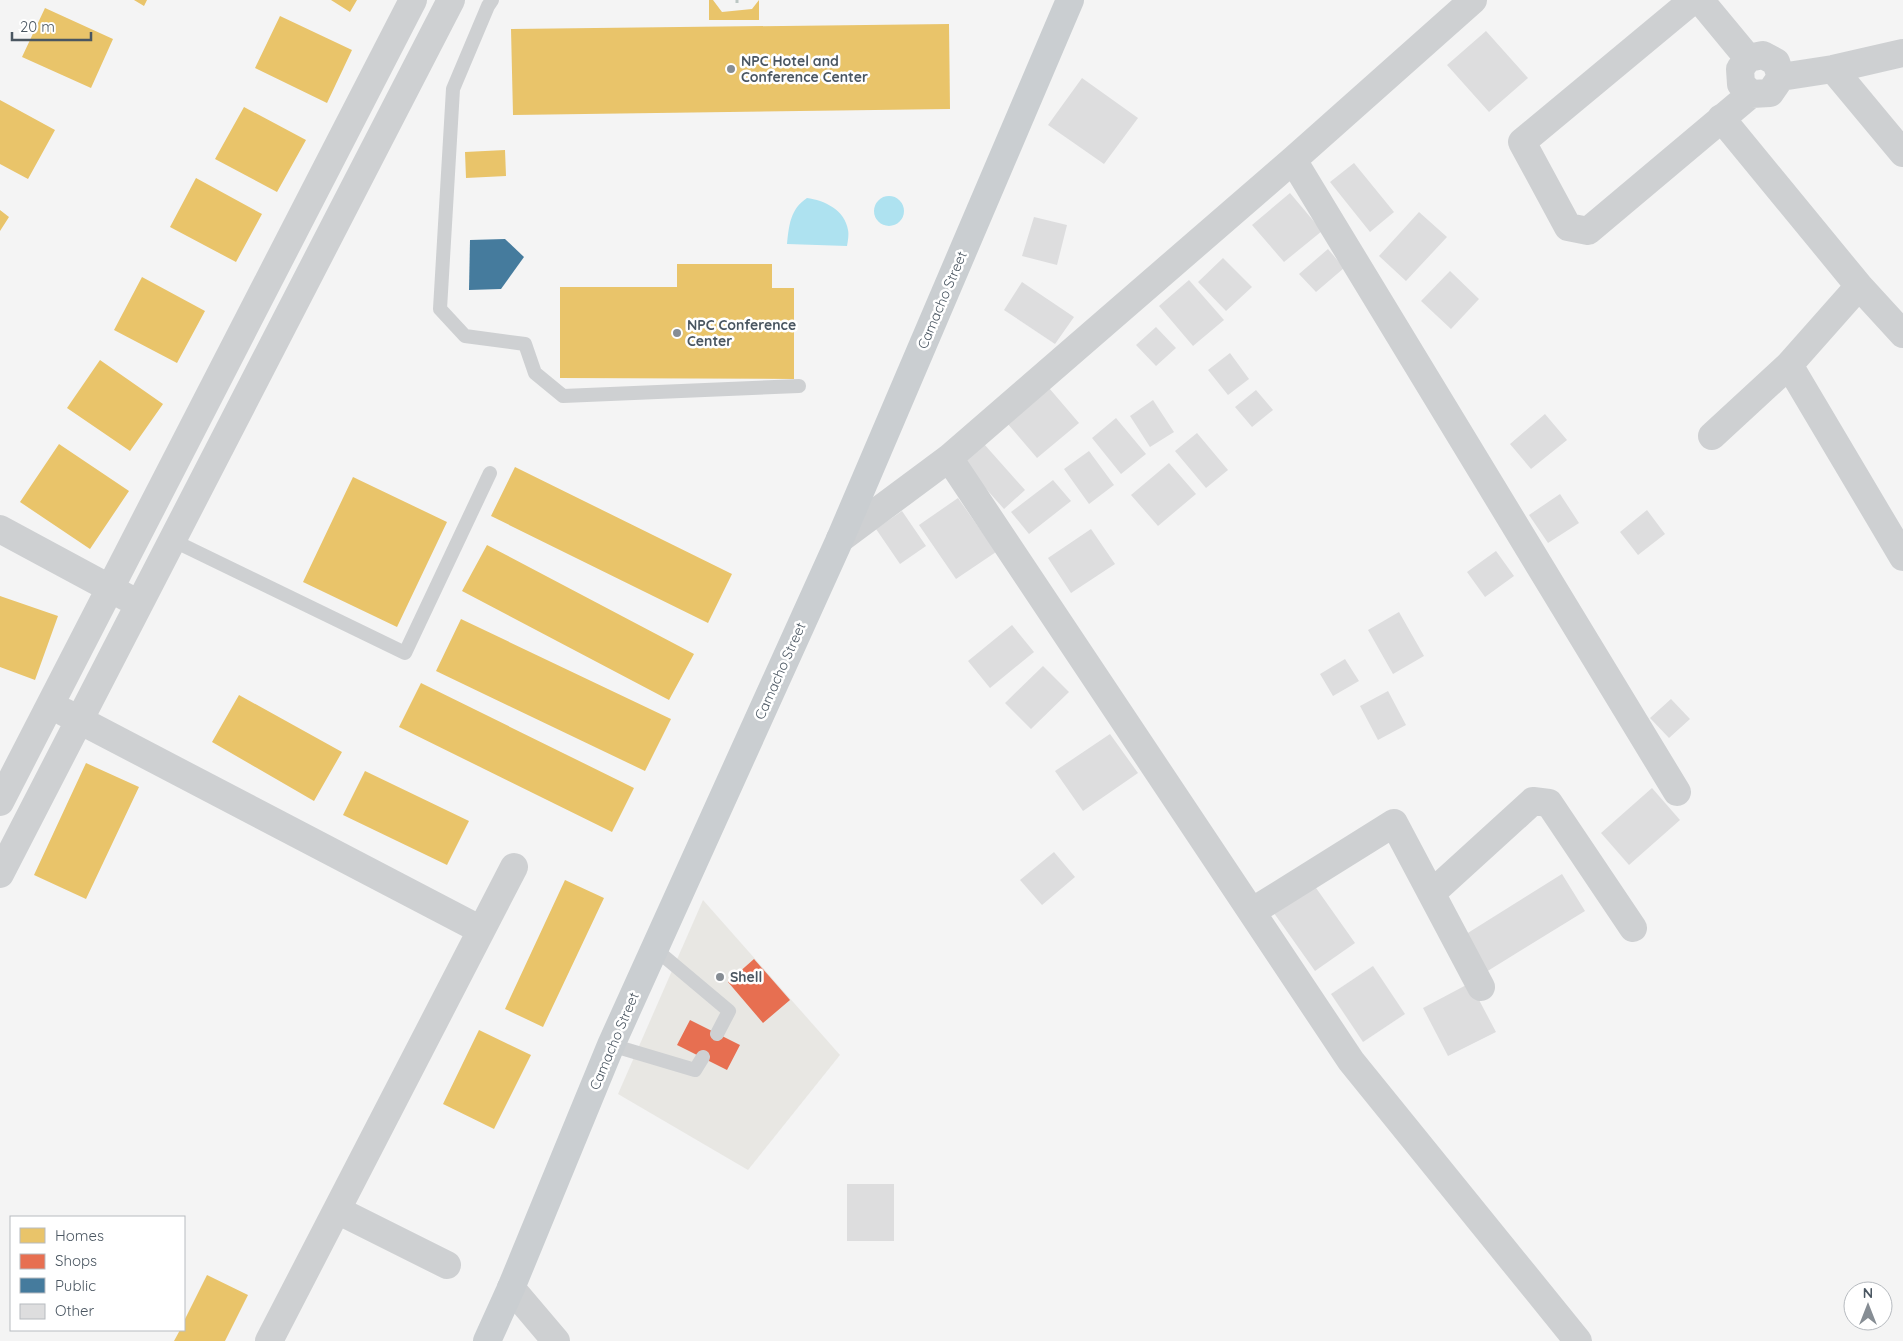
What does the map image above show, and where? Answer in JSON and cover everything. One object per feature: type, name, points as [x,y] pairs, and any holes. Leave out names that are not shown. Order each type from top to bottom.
[{"type":"main road","name":"Camacho Street","points":[[487,1341],[511,1288],[611,1045],[840,539],[1070,0]]},
{"type":"street","points":[[0,802],[413,0]]},
{"type":"street","points":[[0,874],[451,0]]},
{"type":"street","points":[[840,539],[949,458],[1293,160],[1473,0]]},
{"type":"street","points":[[1693,0],[1522,142],[1568,227],[1588,231],[1751,94],[1770,93],[1780,76],[1776,62],[1763,55],[1748,58],[1740,70],[1741,84],[1751,94]]},
{"type":"street","points":[[1700,0],[1748,58]]},
{"type":"street","points":[[1780,76],[1833,69],[1903,53]]},
{"type":"street","points":[[1833,69],[1903,153]]},
{"type":"street","points":[[1721,118],[1859,286],[1903,334]]},
{"type":"street","points":[[1293,160],[1677,792]]},
{"type":"street","points":[[1712,436],[1789,365],[1859,286]]},
{"type":"street","points":[[1789,365],[1903,556]]},
{"type":"street","points":[[949,458],[1351,1061],[1578,1341]]},
{"type":"street","points":[[0,529],[139,604]]},
{"type":"street","points":[[50,705],[481,930]]},
{"type":"street","points":[[1432,893],[1533,801],[1549,803],[1633,928]]},
{"type":"street","points":[[1253,912],[1394,823],[1482,987]]},
{"type":"street","points":[[269,1341],[514,867]]},
{"type":"street","points":[[336,1210],[447,1264]]},
{"type":"street","points":[[511,1288],[556,1341]]},
{"type":"lane","points":[[492,0],[453,89],[440,309],[465,336],[525,344],[535,373],[563,396],[799,386]]},
{"type":"lane","points":[[172,540],[405,653],[490,473]]},
{"type":"lane","points":[[654,948],[729,1011],[717,1034]]},
{"type":"lane","points":[[611,1045],[695,1070],[702,1057]]},
{"type":"shaded area","name":"Shell","points":[[703,900],[840,1055],[748,1170],[618,1094]]},
{"type":"water","points":[[889,196],[900,200],[904,211],[900,222],[889,226],[878,222],[874,211],[878,200]]},
{"type":"water","points":[[807,198],[833,207],[843,217],[848,232],[847,246],[787,244],[791,218],[801,202]]},
{"type":"building: Homes","points":[[134,0],[147,0],[144,6]]},
{"type":"building: Homes","points":[[331,0],[357,0],[350,12]]},
{"type":"building: Homes","points":[[709,0],[713,0],[722,12],[752,9],[759,0],[759,20],[709,20]]},
{"type":"building: Homes","points":[[45,8],[113,39],[91,88],[22,57]]},
{"type":"building: Homes","points":[[280,16],[352,50],[327,103],[255,68]]},
{"type":"building: Homes","name":"NPC Hotel and Conference Center","points":[[949,24],[950,109],[513,115],[511,29]]},
{"type":"building: Homes","points":[[0,100],[55,130],[28,179],[0,164]]},
{"type":"building: Homes","points":[[244,107],[306,140],[277,192],[215,159]]},
{"type":"building: Homes","points":[[505,150],[506,176],[466,178],[465,152]]},
{"type":"building: Homes","points":[[196,178],[262,214],[236,262],[170,227]]},
{"type":"building: Homes","points":[[0,210],[9,217],[0,231]]},
{"type":"building: Homes","name":"NPC Conference Center","points":[[677,264],[772,264],[772,288],[794,288],[794,379],[560,378],[560,287],[677,287]]},
{"type":"building: Homes","points":[[142,277],[205,311],[177,363],[114,330]]},
{"type":"building: Homes","points":[[100,360],[163,404],[130,451],[67,408]]},
{"type":"building: Homes","points":[[59,444],[129,491],[90,549],[20,502]]},
{"type":"building: Homes","points":[[515,467],[732,574],[708,623],[491,516]]},
{"type":"building: Homes","points":[[353,477],[447,522],[397,627],[303,582]]},
{"type":"building: Homes","points":[[487,545],[694,654],[669,700],[462,591]]},
{"type":"building: Homes","points":[[0,596],[58,616],[35,680],[0,667]]},
{"type":"building: Homes","points":[[461,619],[671,719],[645,771],[436,671]]},
{"type":"building: Homes","points":[[421,683],[634,788],[612,832],[399,727]]},
{"type":"building: Homes","points":[[239,695],[342,752],[314,801],[212,742]]},
{"type":"building: Homes","points":[[86,763],[139,787],[86,899],[34,875]]},
{"type":"building: Homes","points":[[365,771],[469,821],[447,865],[343,815]]},
{"type":"building: Homes","points":[[565,880],[604,898],[543,1027],[505,1009]]},
{"type":"building: Homes","points":[[479,1030],[531,1055],[494,1129],[443,1104]]},
{"type":"building: Homes","points":[[207,1275],[248,1295],[225,1341],[174,1341],[179,1331],[185,1331],[185,1319]]},
{"type":"building: Shops","points":[[754,959],[790,1000],[763,1023],[728,982]]},
{"type":"building: Shops","points":[[690,1020],[740,1045],[727,1070],[677,1045]]},
{"type":"building: Public","points":[[505,239],[524,257],[501,289],[469,290],[470,240]]},
{"type":"building: Other","points":[[1486,31],[1528,78],[1489,112],[1447,65]]},
{"type":"building: Other","points":[[1082,78],[1138,118],[1104,164],[1048,125]]},
{"type":"building: Other","points":[[1354,163],[1394,212],[1370,232],[1330,182]]},
{"type":"building: Other","points":[[1290,193],[1322,231],[1284,262],[1252,225]]},
{"type":"building: Other","points":[[1419,212],[1447,237],[1406,281],[1379,256]]},
{"type":"building: Other","points":[[1034,217],[1067,225],[1057,265],[1022,256]]},
{"type":"building: Other","points":[[1328,249],[1344,268],[1316,292],[1299,274]]},
{"type":"building: Other","points":[[1223,258],[1252,287],[1226,311],[1198,282]]},
{"type":"building: Other","points":[[1450,271],[1479,299],[1451,329],[1421,301]]},
{"type":"building: Other","points":[[1189,280],[1224,320],[1193,346],[1159,306]]},
{"type":"building: Other","points":[[1022,282],[1074,317],[1055,344],[1004,310]]},
{"type":"building: Other","points":[[1156,327],[1176,348],[1156,366],[1136,345]]},
{"type":"building: Other","points":[[1230,353],[1249,379],[1228,395],[1208,370]]},
{"type":"building: Other","points":[[1049,388],[1079,423],[1037,458],[1007,423]]},
{"type":"building: Other","points":[[1256,390],[1273,410],[1252,427],[1235,407]]},
{"type":"building: Other","points":[[1153,400],[1174,432],[1150,447],[1130,416]]},
{"type":"building: Other","points":[[1545,414],[1567,440],[1531,469],[1510,444]]},
{"type":"building: Other","points":[[1116,418],[1146,454],[1121,474],[1092,438]]},
{"type":"building: Other","points":[[1197,433],[1228,470],[1206,488],[1175,451]]},
{"type":"building: Other","points":[[984,444],[1025,490],[1004,509],[963,463]]},
{"type":"building: Other","points":[[1089,451],[1114,485],[1089,504],[1064,469]]},
{"type":"building: Other","points":[[1169,463],[1196,494],[1158,526],[1131,495]]},
{"type":"building: Other","points":[[1053,480],[1071,501],[1029,534],[1011,512]]},
{"type":"building: Other","points":[[1560,494],[1579,523],[1548,543],[1529,515]]},
{"type":"building: Other","points":[[958,498],[996,552],[956,579],[919,525]]},
{"type":"building: Other","points":[[1647,510],[1665,534],[1638,555],[1620,532]]},
{"type":"building: Other","points":[[902,511],[926,546],[900,564],[876,529]]},
{"type":"building: Other","points":[[1091,529],[1115,564],[1071,593],[1048,558]]},
{"type":"building: Other","points":[[1496,551],[1514,576],[1485,597],[1467,572]]},
{"type":"building: Other","points":[[1399,612],[1424,656],[1393,674],[1368,630]]},
{"type":"building: Other","points":[[1012,625],[1034,652],[990,688],[968,661]]},
{"type":"building: Other","points":[[1345,659],[1359,681],[1333,696],[1320,674]]},
{"type":"building: Other","points":[[1043,666],[1069,692],[1031,729],[1005,703]]},
{"type":"building: Other","points":[[1388,691],[1406,725],[1378,740],[1360,706]]},
{"type":"building: Other","points":[[1671,699],[1690,719],[1669,738],[1650,718]]},
{"type":"building: Other","points":[[1110,734],[1138,773],[1083,811],[1055,771]]},
{"type":"building: Other","points":[[1652,788],[1680,820],[1629,865],[1601,833]]},
{"type":"building: Other","points":[[1054,852],[1075,877],[1042,905],[1020,880]]},
{"type":"building: Other","points":[[1562,874],[1585,911],[1486,972],[1463,936]]},
{"type":"building: Other","points":[[1309,878],[1355,943],[1315,971],[1269,906]]},
{"type":"building: Other","points":[[1373,966],[1405,1014],[1363,1042],[1331,994]]},
{"type":"building: Other","points":[[1470,983],[1496,1032],[1448,1056],[1423,1008]]},
{"type":"building: Other","points":[[847,1184],[894,1184],[894,1241],[847,1241]]},
{"type":"place","name":"NPC Hotel and Conference Center","points":[[731,69]]},
{"type":"place","name":"NPC Conference Center","points":[[677,333]]},
{"type":"place","name":"Shell","points":[[720,977]]}]
